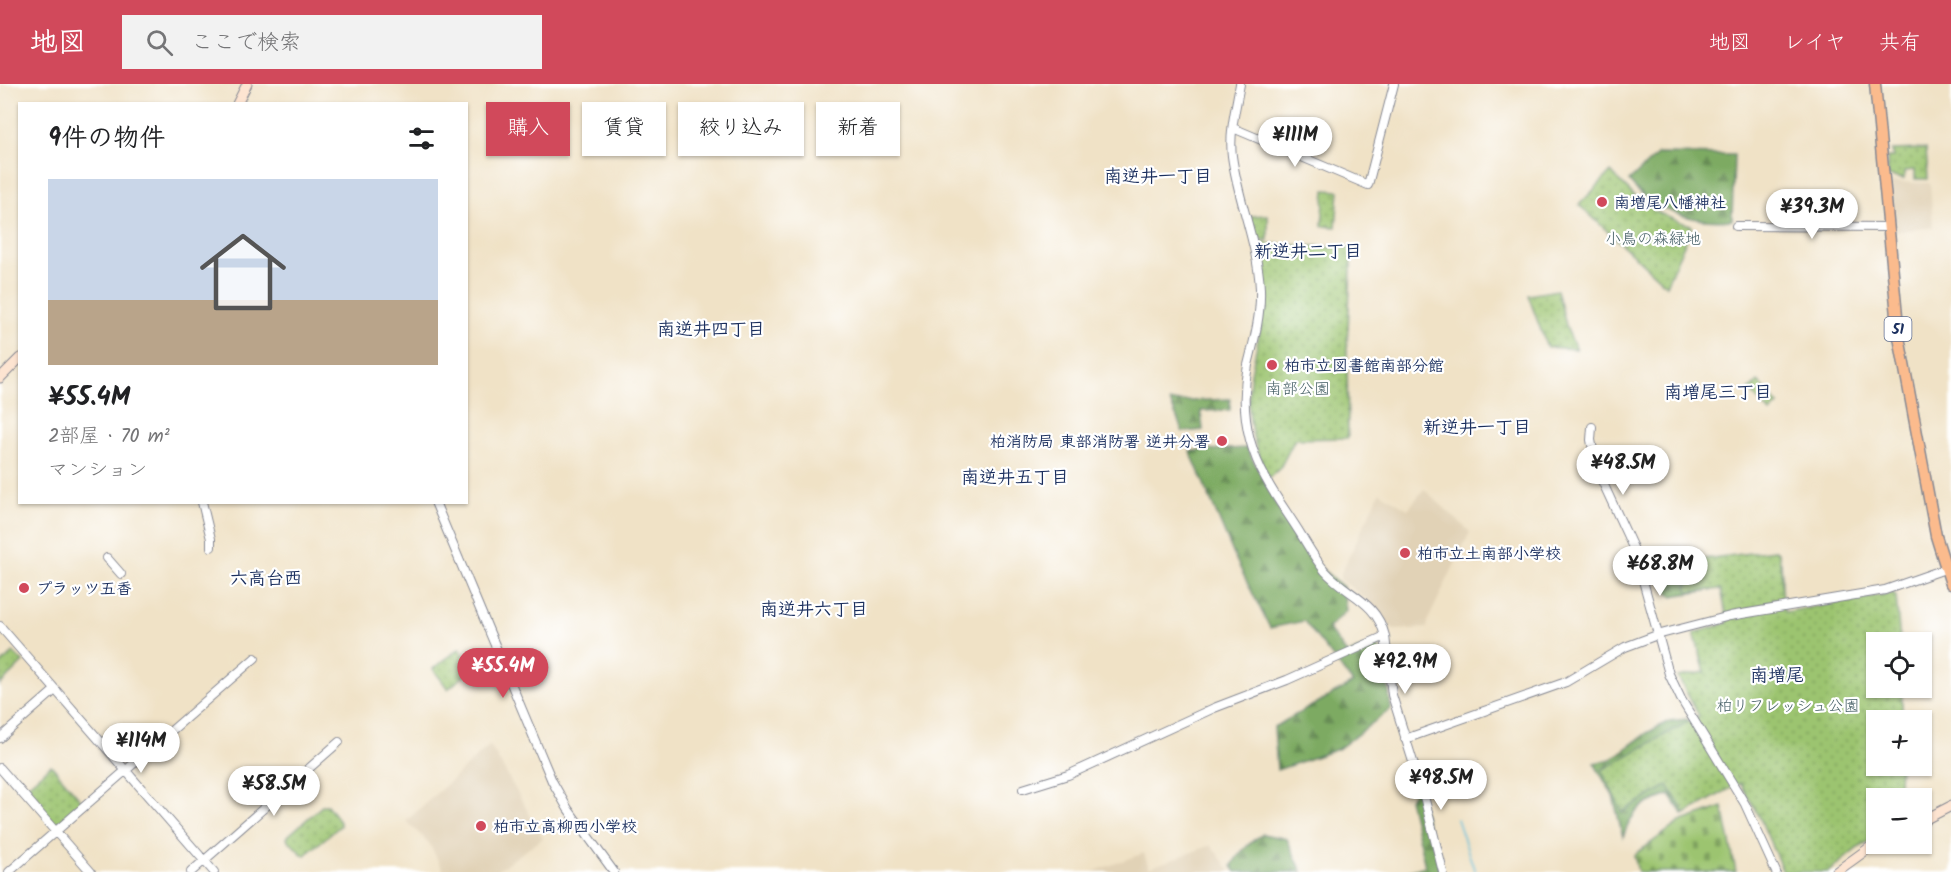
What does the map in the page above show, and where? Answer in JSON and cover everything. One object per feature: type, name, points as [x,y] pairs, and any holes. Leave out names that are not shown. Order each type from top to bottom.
[{"type":"main road","points":[[238,102],[247,84]]},
{"type":"main road","name":"51","points":[[1875,84],[1901,350],[1936,536],[1951,584]]},
{"type":"main road","points":[[0,378],[18,360]]},
{"type":"main road","points":[[1932,815],[1951,806]]},
{"type":"main road","points":[[1836,872],[1866,850]]},
{"type":"street","points":[[1240,84],[1233,128],[1232,155],[1257,266],[1260,292],[1258,317],[1244,396],[1250,444],[1266,480],[1316,559],[1336,582],[1369,607],[1382,626],[1392,695],[1425,800],[1443,872]]},
{"type":"street","points":[[1233,128],[1368,186],[1394,84]]},
{"type":"street","points":[[1736,226],[1889,227]]},
{"type":"street","points":[[1592,427],[1591,440],[1597,470],[1635,552],[1657,635],[1674,686],[1745,804],[1776,872]]},
{"type":"street","points":[[202,504],[211,547]]},
{"type":"street","points":[[436,504],[552,781],[568,808],[614,872]]},
{"type":"street","points":[[106,558],[122,574]]},
{"type":"street","points":[[1405,739],[1566,682],[1625,647],[1657,635],[1730,616],[1885,590],[1945,569]]},
{"type":"street","points":[[0,626],[214,872]]},
{"type":"street","points":[[1023,789],[1068,775],[1205,712],[1287,680],[1384,636]]},
{"type":"street","points":[[9,872],[255,658]]},
{"type":"street","points":[[0,738],[55,690]]},
{"type":"street","points":[[191,872],[339,742]]},
{"type":"street","points":[[0,768],[91,872]]},
{"type":"shaded area","points":[[1889,182],[1930,183],[1933,227],[1893,232]]},
{"type":"shaded area","name":"柏市立土南部小学校","points":[[1424,489],[1470,532],[1429,618],[1427,628],[1396,630],[1386,624],[1370,602],[1340,579],[1340,575],[1380,492],[1408,509]]},
{"type":"shaded area","name":"柏市立高柳西小学校","points":[[490,745],[543,838],[495,872],[444,872],[429,843],[406,821]]},
{"type":"shaded area","points":[[1211,845],[1231,872],[1092,872],[1144,853],[1149,868]]},
{"type":"green space","points":[[1926,149],[1928,179],[1915,179],[1915,170],[1904,171],[1904,179],[1888,176],[1887,157],[1893,157],[1892,150]]},
{"type":"green space","points":[[1658,154],[1734,155],[1732,220],[1704,220],[1675,213],[1662,208],[1639,191],[1629,181]]},
{"type":"green space","name":"小鳥の森緑地","points":[[1611,172],[1646,205],[1692,227],[1666,285],[1579,205]]},
{"type":"green space","points":[[1325,190],[1339,191],[1336,227],[1322,226]]},
{"type":"green space","points":[[1268,215],[1268,240],[1254,237],[1250,216]]},
{"type":"green space","name":"南部公園","points":[[1256,243],[1352,248],[1347,350],[1348,438],[1295,439],[1280,468],[1269,478],[1255,442],[1249,405],[1250,380],[1264,302],[1263,280]]},
{"type":"green space","points":[[1557,290],[1567,329],[1576,349],[1547,347],[1528,295]]},
{"type":"green space","points":[[1758,381],[1778,405],[1770,413],[1749,390]]},
{"type":"green space","points":[[1230,399],[1230,410],[1201,411],[1203,430],[1183,432],[1170,402]]},
{"type":"green space","points":[[1247,448],[1281,514],[1310,559],[1343,587],[1346,611],[1328,628],[1348,655],[1358,649],[1378,646],[1387,677],[1391,709],[1338,749],[1277,770],[1274,727],[1353,683],[1304,621],[1270,628],[1236,560],[1190,451]]},
{"type":"green space","name":"柏リフレッシュ公園","points":[[1774,550],[1778,552],[1780,560],[1785,612],[1893,593],[1896,596],[1899,632],[1866,632],[1866,698],[1902,698],[1902,710],[1866,710],[1866,776],[1899,776],[1900,788],[1866,788],[1866,844],[1828,872],[1783,872],[1758,814],[1740,783],[1685,814],[1668,785],[1622,812],[1602,770],[1699,716],[1678,677],[1705,672],[1694,633],[1728,623],[1721,589],[1689,592],[1681,562]]},
{"type":"green space","points":[[1774,558],[1781,562],[1782,579],[1672,596],[1666,590],[1660,570],[1687,563]]},
{"type":"green space","points":[[460,648],[471,669],[448,689],[433,669]]},
{"type":"green space","points":[[13,652],[23,662],[0,685],[0,665]]},
{"type":"green space","points":[[1687,719],[1728,785],[1727,789],[1683,815],[1670,795],[1645,805],[1635,814],[1623,837],[1613,796],[1594,763],[1611,759],[1647,733],[1669,721]]},
{"type":"green space","points":[[51,765],[82,801],[82,805],[58,826],[23,789]]},
{"type":"green space","points":[[1417,789],[1441,872],[1406,872],[1425,866],[1409,799]]},
{"type":"green space","points":[[323,805],[327,805],[340,822],[340,826],[303,855],[287,839],[288,836]]},
{"type":"green space","points":[[1723,807],[1736,872],[1638,872],[1634,855],[1680,822]]},
{"type":"green space","points":[[1263,834],[1287,839],[1302,872],[1236,872],[1232,866],[1238,856]]},
{"type":"waterway","points":[[1457,819],[1475,872]]},
{"type":"place","name":"南増尾八幡神社","points":[[1602,202]]},
{"type":"place","name":"柏市立図書館南部分館","points":[[1272,365]]},
{"type":"place","name":"柏消防局 東部消防署 逆井分署","points":[[1222,441]]},
{"type":"place","name":"柏市立土南部小学校","points":[[1405,553]]},
{"type":"place","name":"プラッツ五香","points":[[24,588]]},
{"type":"place","name":"柏市立高柳西小学校","points":[[481,826]]},
{"type":"district","name":"南逆井一丁目","points":[[1158,176]]},
{"type":"district","name":"新逆井二丁目","points":[[1308,251]]},
{"type":"district","name":"南逆井四丁目","points":[[711,329]]},
{"type":"district","name":"南増尾三丁目","points":[[1718,392]]},
{"type":"district","name":"新逆井一丁目","points":[[1477,427]]},
{"type":"district","name":"南逆井五丁目","points":[[1015,477]]},
{"type":"district","name":"六高台西","points":[[266,578]]},
{"type":"district","name":"南逆井六丁目","points":[[814,609]]},
{"type":"district","name":"南増尾","points":[[1777,675]]}]
